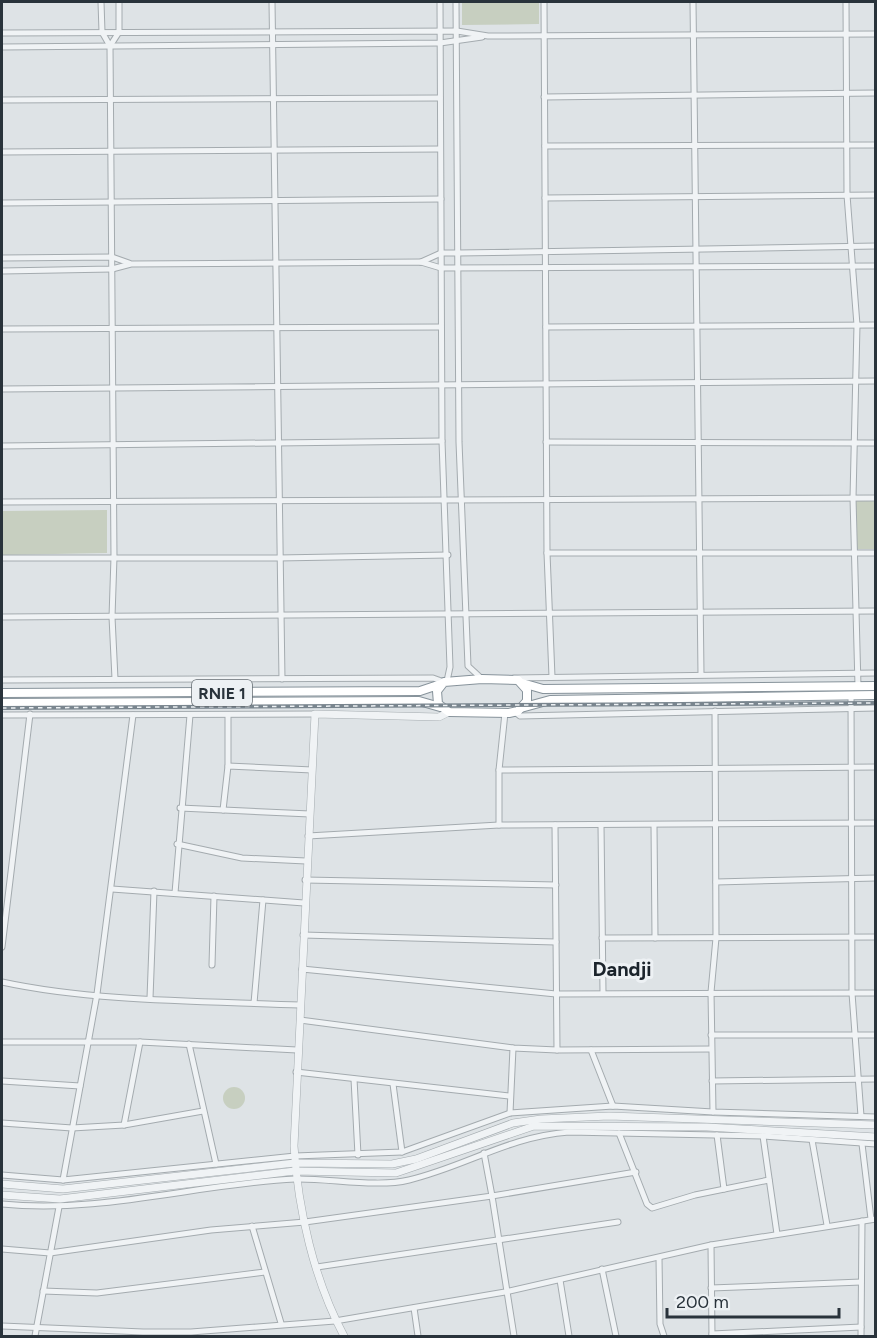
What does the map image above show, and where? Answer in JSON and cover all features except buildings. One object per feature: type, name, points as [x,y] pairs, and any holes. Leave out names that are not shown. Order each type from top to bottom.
[{"type":"highway","name":"RNIE 1","points":[[2,693],[420,691],[444,682],[482,679],[509,680],[543,689],[876,686]]},
{"type":"highway","points":[[440,707],[436,695],[444,682]]},
{"type":"highway","points":[[518,710],[527,697],[522,683]]},
{"type":"highway","name":"RNIE 1","points":[[2,703],[404,701],[425,702],[449,712],[505,713],[550,700],[876,695]]},
{"type":"street","points":[[101,2],[102,32],[110,46],[114,501],[112,617],[115,679]]},
{"type":"street","points":[[110,46],[119,32],[119,2]]},
{"type":"street","points":[[273,2],[273,201],[279,444],[279,616],[282,679]]},
{"type":"street","points":[[2,680],[432,678],[444,682],[450,667],[448,555],[442,441],[440,2]]},
{"type":"street","points":[[456,2],[459,386],[468,666],[482,679]]},
{"type":"street","points":[[544,2],[547,553],[552,676]]},
{"type":"street","points":[[693,2],[701,674]]},
{"type":"street","points":[[846,2],[847,195],[853,246],[856,325],[853,498],[858,686]]},
{"type":"street","points":[[2,33],[456,31],[488,36],[876,34]]},
{"type":"street","points":[[2,47],[457,43],[488,36]]},
{"type":"street","points":[[544,97],[876,93]]},
{"type":"street","points":[[2,100],[440,98]]},
{"type":"street","points":[[544,146],[876,145]]},
{"type":"street","points":[[2,152],[440,149]]},
{"type":"street","points":[[545,198],[876,195]]},
{"type":"street","points":[[2,202],[441,199]]},
{"type":"street","points":[[422,262],[441,253],[696,251],[876,246]]},
{"type":"street","points":[[2,258],[112,257],[131,264]]},
{"type":"street","points":[[2,271],[112,269],[131,264],[422,262],[441,268],[876,266]]},
{"type":"street","points":[[546,327],[876,325]]},
{"type":"street","points":[[2,329],[441,327]]},
{"type":"street","points":[[2,389],[876,381]]},
{"type":"street","points":[[2,446],[442,441]]},
{"type":"street","points":[[546,442],[876,443]]},
{"type":"street","points":[[2,502],[876,498]]},
{"type":"street","points":[[547,553],[876,554]]},
{"type":"street","points":[[2,558],[278,558],[448,555]]},
{"type":"street","points":[[2,616],[449,616],[550,612],[876,612]]},
{"type":"street","points":[[509,680],[552,676],[876,673]]},
{"type":"street","points":[[850,695],[852,993],[861,1116]]},
{"type":"street","points":[[518,710],[520,716],[876,708]]},
{"type":"street","points":[[713,1112],[711,992],[716,938],[715,711]]},
{"type":"street","points":[[2,715],[315,714],[439,717],[449,712]]},
{"type":"street","points":[[499,825],[499,770],[505,713]]},
{"type":"street","points":[[2,947],[2,931],[30,714]]},
{"type":"street","points":[[315,714],[296,1072],[295,1160],[305,1222],[317,1268],[335,1321],[344,1336]]},
{"type":"street","points":[[63,1180],[97,994],[133,715]]},
{"type":"street","points":[[223,810],[228,766],[228,715]]},
{"type":"street","points":[[175,893],[180,808],[190,716]]},
{"type":"street","points":[[228,766],[312,770]]},
{"type":"street","points":[[499,770],[876,767]]},
{"type":"street","points":[[180,808],[310,814]]},
{"type":"street","points":[[308,836],[499,825],[716,826],[876,823]]},
{"type":"street","points":[[555,825],[557,1050]]},
{"type":"street","points":[[601,825],[603,993]]},
{"type":"street","points":[[654,825],[655,938]]},
{"type":"street","points":[[177,844],[242,858],[306,861]]},
{"type":"street","points":[[716,882],[876,878]]},
{"type":"street","points":[[306,880],[556,885]]},
{"type":"street","points":[[112,889],[304,903]]},
{"type":"street","points":[[150,998],[154,891]]},
{"type":"street","points":[[212,965],[214,896]]},
{"type":"street","points":[[254,1003],[263,900]]},
{"type":"street","points":[[303,935],[556,942]]},
{"type":"street","points":[[602,938],[876,937]]},
{"type":"street","points":[[302,969],[556,994],[876,993]]},
{"type":"street","points":[[2,982],[30,988],[97,994],[300,1005]]},
{"type":"street","points":[[300,1020],[513,1048],[711,1049]]},
{"type":"street","points":[[711,1035],[876,1035]]},
{"type":"street","points":[[2,1042],[140,1042],[297,1050]]},
{"type":"street","points":[[124,1125],[140,1042]]},
{"type":"street","points":[[189,1044],[216,1164]]},
{"type":"street","points":[[510,1113],[513,1048]]},
{"type":"street","points":[[591,1050],[614,1106]]},
{"type":"street","points":[[296,1072],[509,1096]]},
{"type":"street","points":[[354,1078],[358,1155]]},
{"type":"street","points":[[712,1081],[876,1079]]},
{"type":"street","points":[[2,1081],[80,1086]]},
{"type":"street","points":[[393,1084],[402,1152]]},
{"type":"street","points":[[2,1175],[63,1180],[216,1164],[402,1152],[510,1113],[614,1106],[713,1112],[876,1117]]},
{"type":"street","points":[[2,1123],[72,1128],[124,1125],[203,1111]]},
{"type":"street","points":[[2,1184],[63,1189],[295,1160],[392,1164],[416,1159],[513,1123],[541,1119],[609,1116],[876,1125]]},
{"type":"street","points":[[876,1137],[707,1127],[534,1126],[396,1173],[296,1175],[60,1199],[4,1195],[3,1204],[59,1208],[296,1175],[407,1181],[540,1134],[619,1132],[876,1144]]},
{"type":"street","points":[[619,1132],[647,1204],[652,1208],[769,1180]]},
{"type":"street","points":[[717,1136],[724,1189]]},
{"type":"street","points":[[763,1137],[777,1234]]},
{"type":"street","points":[[812,1140],[827,1225]]},
{"type":"street","points":[[2,1326],[143,1332],[335,1321],[505,1292],[711,1245],[873,1219],[862,1144]]},
{"type":"street","points":[[483,1153],[514,1336]]},
{"type":"street","points":[[2,1249],[50,1253],[252,1226],[305,1222],[492,1196],[636,1172]]},
{"type":"street","points":[[35,1336],[59,1208]]},
{"type":"street","points":[[861,1336],[862,1221]]},
{"type":"street","points":[[317,1268],[618,1222]]},
{"type":"street","points":[[252,1226],[281,1323]]},
{"type":"street","points":[[711,1245],[712,1335],[861,1327]]},
{"type":"street","points":[[659,1258],[660,1324],[663,1336]]},
{"type":"street","points":[[602,1269],[616,1336]]},
{"type":"street","points":[[43,1291],[97,1293],[265,1272]]},
{"type":"street","points":[[560,1280],[569,1336]]},
{"type":"street","points":[[711,1288],[861,1282]]},
{"type":"street","points":[[414,1308],[418,1336]]},
{"type":"street","points":[[243,1328],[243,1336]]},
{"type":"green space","points":[[462,2],[539,2],[539,24],[462,25]]},
{"type":"green space","points":[[854,498],[875,498],[875,549],[855,549]]},
{"type":"green space","points":[[107,510],[107,553],[2,555],[2,511]]},
{"type":"green space","points":[[234,1087],[242,1090],[245,1098],[242,1106],[234,1109],[226,1106],[223,1098],[226,1090]]},
{"type":"railway","points":[[2,708],[876,703]]},
{"type":"district","name":"Dandji","points":[[622,969]]}]
